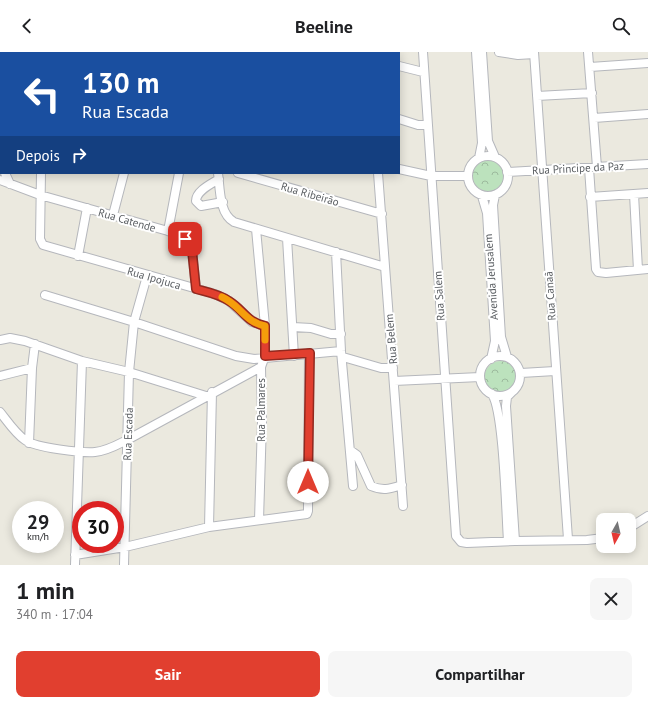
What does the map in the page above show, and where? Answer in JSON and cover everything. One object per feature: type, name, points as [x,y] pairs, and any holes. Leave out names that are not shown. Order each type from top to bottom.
[{"type":"street","name":"Rua Salem","points":[[423,52],[423,72],[444,378],[458,539],[467,543],[512,541]]},
{"type":"street","points":[[476,52],[482,110],[488,141],[495,157]]},
{"type":"street","points":[[479,158],[482,143],[482,52]]},
{"type":"street","points":[[499,52],[518,55],[534,53]]},
{"type":"street","points":[[588,52],[594,118],[593,167],[590,197],[596,269],[598,272],[606,273],[648,269]]},
{"type":"street","name":"Rua Canaã","points":[[534,53],[555,372],[568,539]]},
{"type":"street","points":[[590,67],[648,63]]},
{"type":"street","points":[[400,66],[423,72]]},
{"type":"street","points":[[537,96],[592,93]]},
{"type":"street","points":[[594,118],[648,114]]},
{"type":"street","points":[[400,119],[418,125],[427,125]]},
{"type":"street","points":[[400,168],[431,176],[468,176],[471,166],[479,158],[485,156],[495,157],[502,162],[507,172],[506,186],[495,195],[482,196]]},
{"type":"street","name":"Rua Principe da Paz","points":[[507,172],[648,164]]},
{"type":"street","points":[[5,174],[10,184]]},
{"type":"street","points":[[40,195],[42,174]]},
{"type":"street","points":[[113,215],[124,174]]},
{"type":"street","points":[[168,231],[179,174]]},
{"type":"street","name":"Rua Ribeirão","points":[[242,174],[382,214]]},
{"type":"street","name":"Rua Belem","points":[[378,174],[403,506]]},
{"type":"street","points":[[218,176],[200,193],[196,199],[201,206],[223,202]]},
{"type":"street","points":[[218,176],[224,209],[229,220],[385,267]]},
{"type":"street","name":"Avenida Jerusalem","points":[[468,176],[472,189],[482,196],[486,207],[492,244]]},
{"type":"street","points":[[0,180],[10,184]]},
{"type":"street","points":[[0,183],[10,184]]},
{"type":"street","name":"Rua Catende","points":[[10,184],[40,195],[168,231],[185,239],[191,244],[196,289]]},
{"type":"street","points":[[590,197],[648,193]]},
{"type":"street","points":[[634,194],[638,270]]},
{"type":"street","name":"Rua Ipojuca","points":[[40,195],[40,238],[41,243],[45,246],[146,276],[215,294],[229,301],[252,322],[265,326]]},
{"type":"street","name":"Avenida Jerusalem","points":[[480,377],[483,367],[491,359],[495,342],[496,308],[492,244],[493,205],[495,195]]},
{"type":"street","points":[[78,256],[87,208]]},
{"type":"street","name":"Rua Palmares","points":[[256,229],[265,326],[265,356],[261,366],[262,422],[259,520]]},
{"type":"street","points":[[287,238],[294,356]]},
{"type":"street","points":[[336,252],[340,334],[353,486]]},
{"type":"street","name":"Rua Escada","points":[[124,547],[129,372],[134,322],[146,276]]},
{"type":"street","points":[[45,295],[134,322],[236,356],[254,359],[265,356],[294,356],[310,353],[342,354],[381,368],[393,368]]},
{"type":"street","name":"Avenida Jerusalem","points":[[496,308],[501,337],[507,357],[515,363],[521,373]]},
{"type":"street","points":[[293,327],[311,328],[331,334],[340,334]]},
{"type":"street","points":[[0,340],[18,339],[82,361],[209,394]]},
{"type":"street","points":[[29,443],[32,368],[35,344]]},
{"type":"street","points":[[124,547],[209,528],[259,520],[305,515],[308,511],[310,353]]},
{"type":"street","points":[[491,359],[496,357],[507,357]]},
{"type":"street","points":[[75,565],[82,361]]},
{"type":"street","points":[[0,412],[18,435],[29,443],[79,451],[96,452],[107,450],[128,440],[261,366]]},
{"type":"street","points":[[0,376],[32,368]]},
{"type":"street","points":[[512,541],[506,406],[507,398],[518,384],[521,373],[555,372]]},
{"type":"street","points":[[394,381],[480,377],[484,387],[492,394],[497,404],[512,541]]},
{"type":"street","points":[[492,394],[502,396],[512,392]]},
{"type":"street","points":[[209,394],[209,528]]},
{"type":"street","points":[[350,450],[357,455],[371,486],[381,490],[388,490],[402,485]]},
{"type":"street","points":[[636,524],[648,516]]},
{"type":"street","points":[[512,541],[596,539]]},
{"type":"street","points":[[75,555],[87,553]]},
{"type":"street","name":"Rua Escada","points":[[124,553],[124,565]]},
{"type":"green space","points":[[485,160],[491,160],[500,165],[504,171],[504,183],[500,189],[491,194],[485,194],[476,189],[471,180],[471,174],[476,165]]},
{"type":"green space","points":[[501,361],[507,362],[513,366],[517,372],[517,384],[513,390],[507,394],[501,395],[495,394],[489,390],[485,384],[484,378],[485,372],[489,366],[495,362]]},
{"type":"slow traffic","points":[[222,297],[236,306],[252,322],[265,326],[265,340]]},
{"type":"route","points":[[185,239],[191,244],[196,289],[215,294],[229,301],[252,322],[265,326],[265,356],[294,356],[310,353],[308,482]]}]
